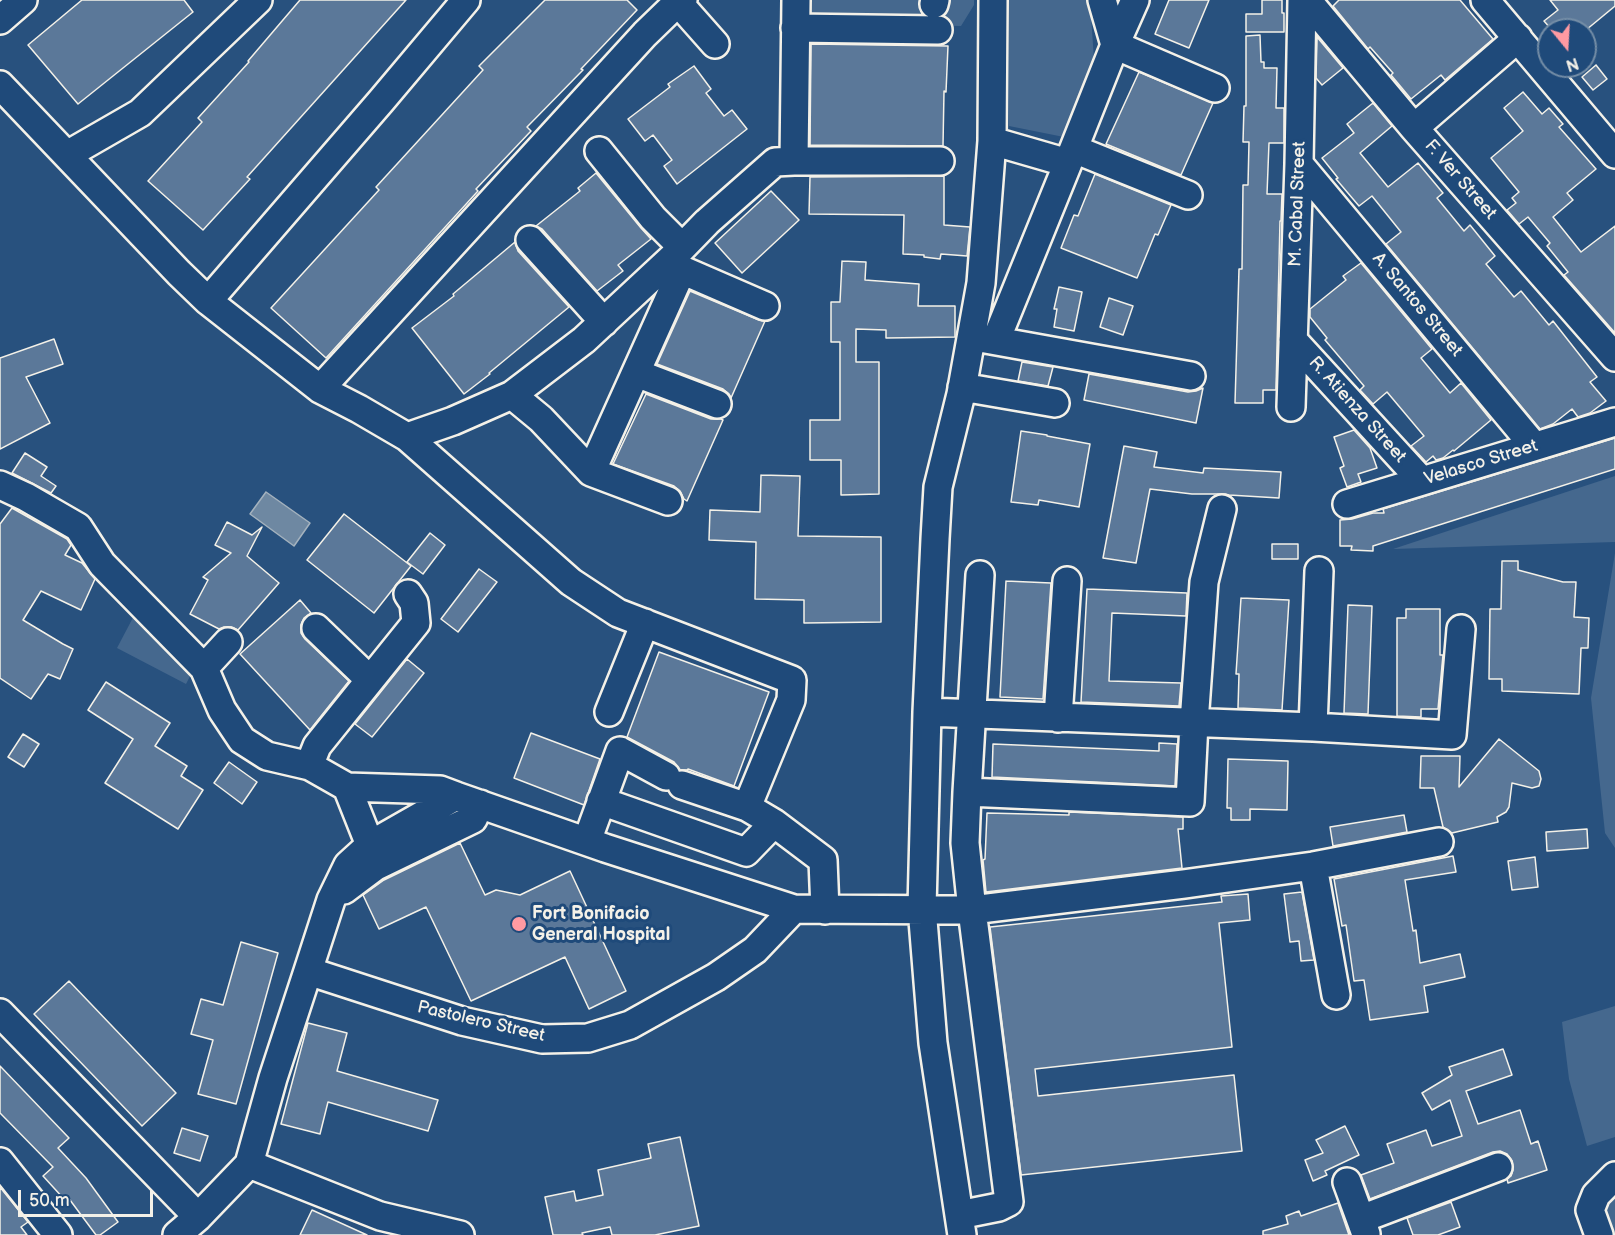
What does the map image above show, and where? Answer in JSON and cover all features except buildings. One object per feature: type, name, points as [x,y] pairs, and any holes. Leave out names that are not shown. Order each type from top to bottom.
[{"type":"street","points":[[0,20],[23,0]]},
{"type":"street","points":[[67,155],[140,113],[258,0]]},
{"type":"street","points":[[207,301],[466,0]]},
{"type":"street","points":[[794,161],[796,0]]},
{"type":"street","points":[[984,338],[981,283],[992,141],[993,0]]},
{"type":"street","points":[[1101,0],[1114,45]]},
{"type":"street","points":[[980,575],[965,843],[1009,1202],[960,1225],[933,1043],[922,908],[927,712],[938,488],[962,387],[1071,156],[1114,45],[1135,0]]},
{"type":"street","name":"M. Cabal Street","points":[[1292,407],[1302,0]]},
{"type":"street","name":"F. Ver Street","points":[[1307,0],[1414,128],[1615,357]]},
{"type":"street","points":[[1485,0],[1615,154]]},
{"type":"street","points":[[320,389],[645,34],[679,1],[715,44]]},
{"type":"street","points":[[795,28],[938,30]]},
{"type":"street","points":[[1414,128],[1518,38]]},
{"type":"street","points":[[1114,45],[1215,88]]},
{"type":"street","points":[[0,86],[207,301],[320,389],[407,437],[571,582],[618,613],[792,680],[791,700],[747,807]]},
{"type":"street","points":[[992,141],[1071,156],[1188,195]]},
{"type":"street","points":[[599,151],[653,218],[679,259],[765,306]]},
{"type":"street","points":[[407,437],[453,421],[512,394],[584,340],[679,259],[707,222],[775,162],[940,161]]},
{"type":"street","name":"A. Santos Street","points":[[1299,165],[1534,447]]},
{"type":"street","points":[[530,240],[603,322]]},
{"type":"street","points":[[591,472],[636,373],[679,259]]},
{"type":"street","points":[[984,338],[1191,376]]},
{"type":"street","name":"R. Atienza Street","points":[[1293,340],[1422,481]]},
{"type":"street","points":[[636,373],[717,404]]},
{"type":"street","points":[[962,387],[1055,403]]},
{"type":"street","points":[[512,394],[541,418],[591,472],[668,501]]},
{"type":"street","name":"Velasco Street","points":[[1347,504],[1615,422]]},
{"type":"street","points":[[0,485],[78,526],[102,564],[204,668],[222,710],[242,740],[267,756],[309,766],[347,787],[440,790],[794,909],[972,910],[1313,866],[1439,842]]},
{"type":"street","points":[[967,792],[1190,802],[1204,582],[1222,509]]},
{"type":"street","points":[[1313,727],[1319,571]]},
{"type":"street","points":[[1058,718],[1067,581]]},
{"type":"street","points":[[309,766],[317,746],[416,623],[414,603],[408,594]]},
{"type":"street","points":[[609,712],[645,623]]},
{"type":"street","points":[[316,628],[370,680]]},
{"type":"street","points":[[927,712],[972,712],[1058,718],[1313,727],[1452,735],[1461,629]]},
{"type":"street","points":[[204,668],[228,642]]},
{"type":"street","points":[[587,841],[620,751],[674,780],[747,807],[774,823],[823,860],[825,910]]},
{"type":"street","points":[[347,787],[370,845]]},
{"type":"street","points":[[177,1235],[198,1217],[249,1164],[273,1078],[308,971],[332,900],[348,865],[370,845],[468,800]]},
{"type":"street","points":[[332,900],[376,866],[472,819],[468,800]]},
{"type":"street","points":[[601,801],[746,852],[774,823]]},
{"type":"street","points":[[1313,866],[1336,996]]},
{"type":"street","name":"Pastolero Street","points":[[308,971],[462,1021],[542,1039],[588,1038],[630,1025],[717,977],[755,950],[794,909]]},
{"type":"street","points":[[0,1013],[198,1217]]},
{"type":"street","points":[[0,1162],[58,1235]]},
{"type":"street","points":[[249,1164],[419,1231],[460,1235]]},
{"type":"street","points":[[1347,1182],[1363,1227],[1498,1167]]},
{"type":"street","points":[[1599,1235],[1590,1210],[1596,1195],[1615,1176]]},
{"type":"shaded area","points":[[810,0],[974,0],[974,5],[961,26],[810,23]]},
{"type":"shaded area","points":[[1009,0],[1090,0],[1094,60],[1064,137],[1009,126]]},
{"type":"shaded area","points":[[1615,476],[1615,542],[1393,549]]},
{"type":"shaded area","points":[[266,492],[310,523],[294,546],[250,514]]},
{"type":"shaded area","points":[[1615,553],[1615,848],[1605,833],[1591,698]]},
{"type":"shaded area","points":[[137,610],[206,645],[186,684],[117,648]]},
{"type":"shaded area","points":[[1615,1006],[1615,1137],[1587,1146],[1569,1079],[1562,1022]]},
{"type":"shaded area","points":[[1615,1194],[1615,1235],[1610,1235],[1604,1217],[1611,1198]]},
{"type":"place","name":"Fort Bonifacio General Hospital","points":[[519,924]]}]
